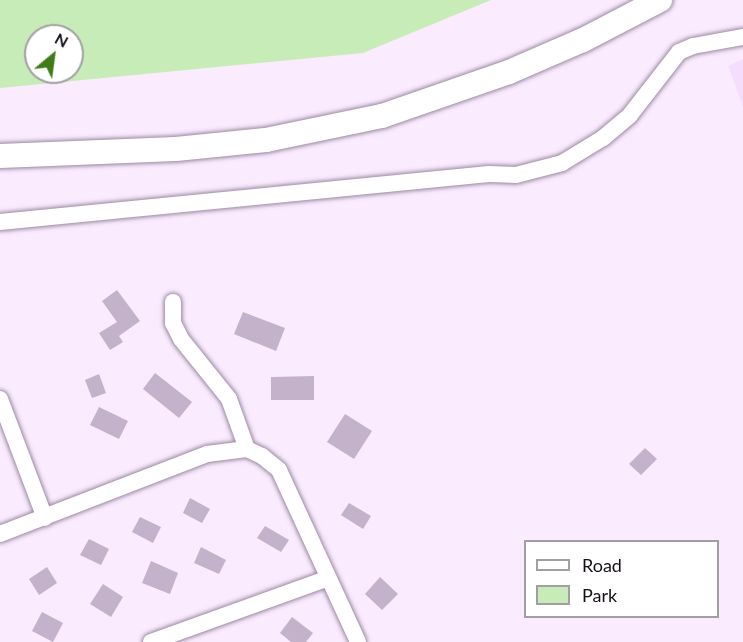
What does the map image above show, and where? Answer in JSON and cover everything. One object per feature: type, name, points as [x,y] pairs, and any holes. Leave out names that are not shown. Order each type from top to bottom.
[{"type":"main road","points":[[0,156],[210,146],[266,140],[382,116],[509,72],[584,40],[660,0]]},
{"type":"street","points":[[0,222],[516,175],[562,163],[603,138],[630,115],[679,52],[693,46],[743,38]]},
{"type":"street","points":[[173,302],[177,331],[229,399],[247,449]]},
{"type":"street","points":[[0,399],[45,518]]},
{"type":"street","points":[[0,534],[207,454],[247,449],[262,456],[279,470],[326,579],[358,642]]},
{"type":"street","points":[[151,642],[326,579]]},
{"type":"shaded area","points":[[743,59],[743,107],[728,66]]},
{"type":"green space","points":[[0,0],[491,0],[363,53],[84,80],[84,24],[24,24],[24,84],[41,84],[0,88]]},
{"type":"building","points":[[117,290],[140,321],[119,336],[123,342],[110,350],[99,333],[117,322],[102,301]]},
{"type":"building","points":[[243,312],[285,328],[276,351],[234,334]]},
{"type":"building","points":[[155,373],[192,402],[179,418],[143,389]]},
{"type":"building","points":[[99,374],[106,393],[92,398],[85,380]]},
{"type":"building","points":[[314,376],[314,400],[271,400],[271,377]]},
{"type":"building","points":[[99,407],[128,421],[119,439],[90,425]]},
{"type":"building","points":[[345,414],[372,431],[354,459],[327,442]]},
{"type":"building","points":[[645,448],[657,459],[641,475],[629,464]]},
{"type":"building","points":[[190,498],[210,509],[202,523],[183,513]]},
{"type":"building","points":[[349,503],[371,516],[363,529],[341,515]]},
{"type":"building","points":[[140,517],[161,527],[153,543],[132,532]]},
{"type":"building","points":[[265,526],[289,540],[281,552],[257,538]]},
{"type":"building","points":[[89,539],[109,549],[101,565],[80,555]]},
{"type":"building","points":[[201,547],[226,560],[219,574],[194,563]]},
{"type":"building","points":[[151,561],[178,573],[170,594],[142,583]]},
{"type":"building","points":[[47,567],[57,583],[39,595],[29,579]]},
{"type":"building","points":[[380,577],[398,594],[382,610],[365,594]]},
{"type":"building","points":[[103,584],[123,597],[111,617],[90,604]]},
{"type":"building","points":[[42,612],[63,623],[53,642],[32,631]]},
{"type":"building","points":[[292,617],[313,633],[306,642],[291,642],[280,633]]}]
